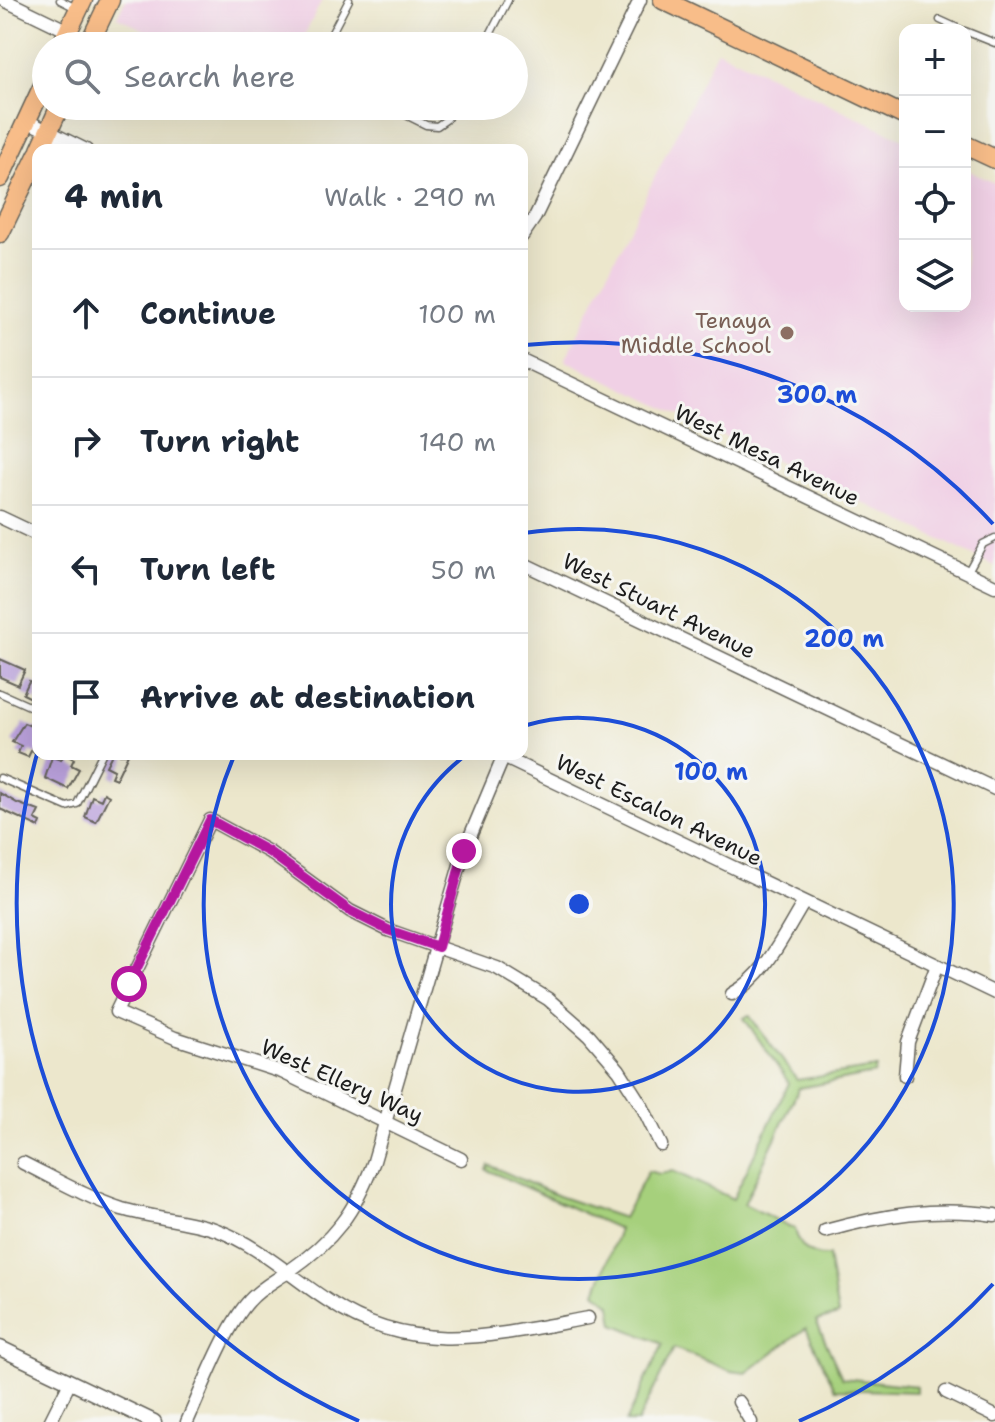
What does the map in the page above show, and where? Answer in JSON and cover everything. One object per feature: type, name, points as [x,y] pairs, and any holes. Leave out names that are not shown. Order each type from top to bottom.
[{"type":"main road","points":[[90,32],[97,0]]},
{"type":"main road","points":[[94,32],[110,0]]},
{"type":"main road","points":[[663,0],[899,113]]},
{"type":"main road","points":[[68,32],[81,5]]},
{"type":"main road","points":[[0,178],[32,110]]},
{"type":"main road","points":[[43,144],[54,120]]},
{"type":"main road","points":[[971,148],[995,159]]},
{"type":"main road","points":[[0,233],[5,211],[32,164]]},
{"type":"street","points":[[4,0],[54,32]]},
{"type":"street","points":[[528,227],[640,0]]},
{"type":"street","points":[[27,121],[74,144]]},
{"type":"street","name":"West Mesa Avenue","points":[[528,363],[995,586]]},
{"type":"street","points":[[0,517],[32,532]]},
{"type":"street","name":"West Stuart Avenue","points":[[528,566],[995,789]]},
{"type":"street","points":[[187,1422],[239,1314],[259,1291],[288,1272],[332,1235],[351,1213],[370,1172],[464,851],[498,760]]},
{"type":"street","name":"West Escalon Avenue","points":[[508,760],[995,993]]},
{"type":"street","name":"West Ellery Way","points":[[438,947],[388,930],[350,911],[269,852],[210,820],[116,1012],[175,1038],[282,1072],[461,1159]]},
{"type":"street","points":[[732,994],[758,975],[804,902]]},
{"type":"street","points":[[438,947],[497,968],[558,1008],[589,1035],[619,1070],[642,1106],[661,1145]]},
{"type":"street","points":[[905,1076],[908,1042],[937,965]]},
{"type":"street","points":[[23,1163],[101,1202],[217,1230],[265,1254],[333,1305],[388,1330],[417,1336],[484,1338],[588,1318]]},
{"type":"street","points":[[825,1231],[909,1212],[955,1211],[995,1215]]},
{"type":"street","points":[[0,1348],[154,1422]]},
{"type":"street","points":[[50,1422],[70,1382]]},
{"type":"street","points":[[946,1392],[995,1416]]},
{"type":"street","points":[[739,1402],[751,1422]]},
{"type":"lane","points":[[60,0],[81,5]]},
{"type":"lane","points":[[332,32],[349,0]]},
{"type":"lane","points":[[491,32],[508,0]]},
{"type":"lane","points":[[940,20],[949,24]]},
{"type":"lane","points":[[971,34],[995,43]]},
{"type":"lane","points":[[416,120],[437,126],[446,120]]},
{"type":"lane","points":[[967,573],[983,544],[995,538]]},
{"type":"lane","points":[[0,693],[32,707]]},
{"type":"lane","points":[[0,778],[67,807],[77,804],[99,760]]},
{"type":"shaded area","points":[[125,0],[322,0],[306,32],[149,32],[117,17]]},
{"type":"shaded area","name":"Tenaya Middle School","points":[[717,50],[899,137],[899,312],[971,312],[971,172],[995,183],[995,566],[565,360]]},
{"type":"green space","points":[[749,1015],[797,1080],[876,1068],[874,1074],[799,1088],[744,1204],[795,1229],[802,1246],[811,1253],[828,1256],[838,1315],[816,1321],[842,1378],[916,1386],[916,1392],[835,1389],[806,1328],[746,1373],[731,1371],[674,1348],[638,1422],[626,1422],[663,1344],[614,1324],[611,1305],[596,1292],[619,1229],[487,1170],[489,1165],[558,1196],[623,1218],[648,1171],[660,1174],[673,1171],[733,1199],[789,1083],[744,1018]]},
{"type":"building","points":[[0,659],[25,670],[18,685],[0,677]]},
{"type":"building","points":[[29,681],[32,682],[32,698],[23,694]]},
{"type":"building","points":[[24,723],[32,726],[32,752],[28,757],[18,753],[21,746],[12,742]]},
{"type":"building","points":[[51,760],[74,760],[71,765],[79,769],[68,789],[45,778]]},
{"type":"building","points":[[109,760],[125,760],[116,779],[111,777],[114,770],[106,766]]},
{"type":"building","points":[[0,793],[39,811],[35,819],[41,822],[39,827],[0,809]]},
{"type":"building","points":[[104,793],[109,796],[96,822],[85,817],[92,796],[101,800]]},
{"type":"place","name":"Tenaya Middle School","points":[[787,333]]},
{"type":"route","points":[[129,984],[210,820],[269,852],[350,911],[388,930],[438,947],[464,851]]}]
